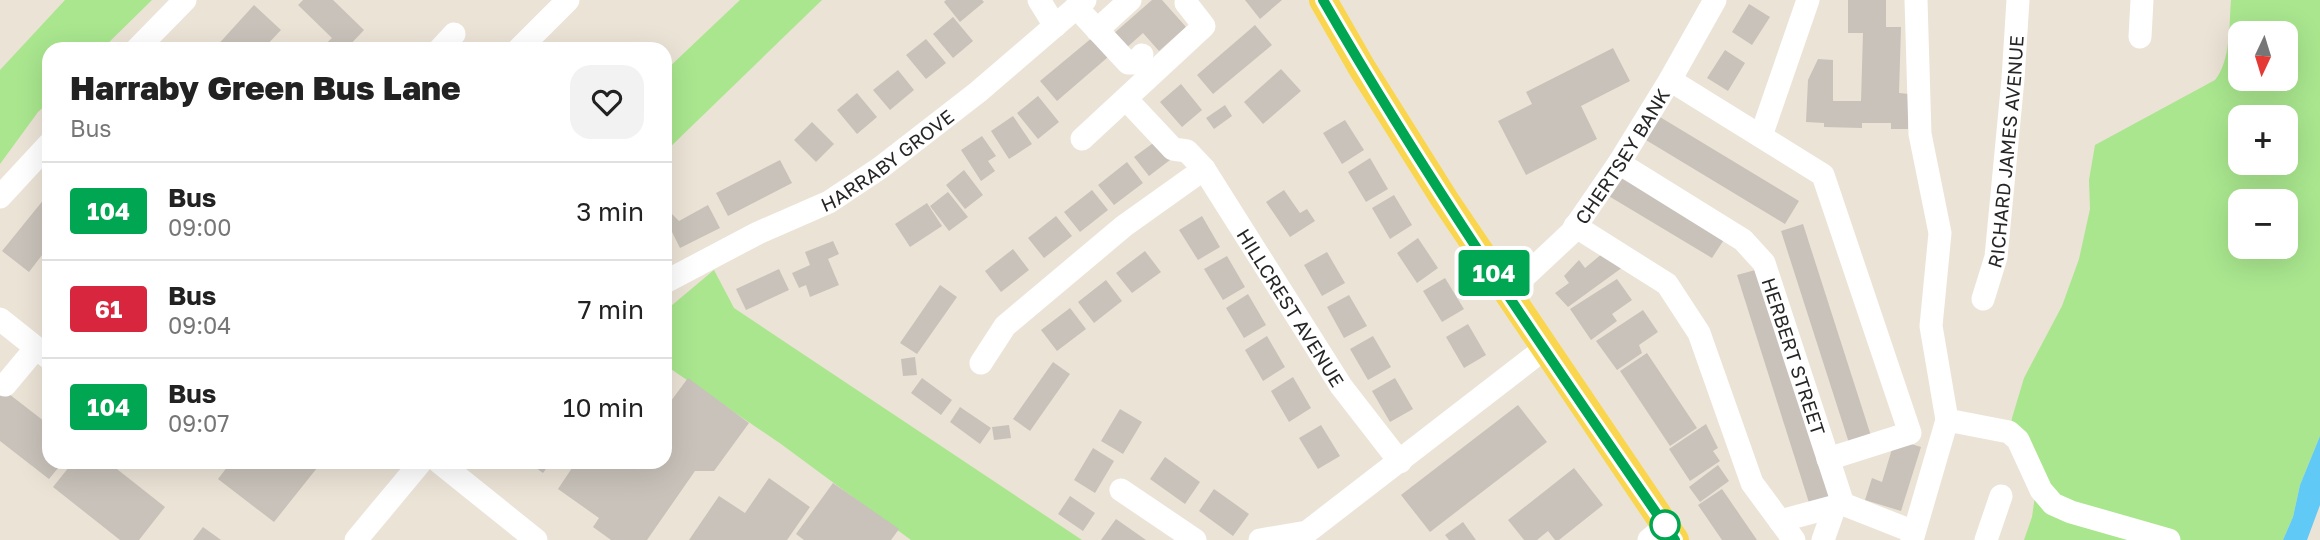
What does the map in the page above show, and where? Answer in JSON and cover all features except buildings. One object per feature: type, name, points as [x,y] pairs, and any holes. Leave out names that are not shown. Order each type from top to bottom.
[{"type":"main road","points":[[1323,0],[1404,134],[1663,535]]},
{"type":"street","points":[[144,42],[185,0]]},
{"type":"street","points":[[526,42],[568,0]]},
{"type":"street","points":[[1039,0],[1055,26]]},
{"type":"street","points":[[1097,30],[1130,0]]},
{"type":"street","name":"CHERTSEY BANK","points":[[1507,293],[1575,226],[1619,163],[1715,0]]},
{"type":"street","points":[[1761,136],[1808,0]]},
{"type":"street","points":[[1780,521],[1839,505],[1913,536],[1947,420],[1931,326],[1940,233],[1920,134],[1916,0]]},
{"type":"street","name":"RICHARD JAMES AVENUE","points":[[1983,299],[1996,257],[2018,0]]},
{"type":"street","points":[[2140,37],[2142,0]]},
{"type":"street","points":[[1082,139],[1205,26],[1186,3]]},
{"type":"street","points":[[1081,4],[1097,30],[1128,63],[1135,62],[1142,55]]},
{"type":"street","name":"HARRABY GROVE","points":[[672,278],[758,233],[829,202],[880,167],[978,92],[1081,4]]},
{"type":"street","points":[[1670,80],[1823,175],[1910,433],[1828,459]]},
{"type":"street","name":"HILLCREST AVENUE","points":[[1126,99],[1173,149],[1187,151],[1205,169],[1341,386],[1400,462]]},
{"type":"street","points":[[0,197],[42,152]]},
{"type":"street","name":"HERBERT STREET","points":[[1619,163],[1743,240],[1764,263],[1828,459],[1839,505]]},
{"type":"street","points":[[981,363],[1005,326],[1124,226],[1205,169]]},
{"type":"street","points":[[1575,226],[1667,284],[1699,333],[1752,484],[1794,540]]},
{"type":"street","points":[[0,319],[42,353],[5,385]]},
{"type":"street","points":[[1260,540],[1307,532],[1544,349]]},
{"type":"street","points":[[1947,420],[2009,432],[2018,440],[2041,490],[2053,504],[2071,512],[2168,540]]},
{"type":"street","points":[[356,540],[415,469]]},
{"type":"street","points":[[448,469],[536,540]]},
{"type":"street","points":[[1121,490],[1195,540]]},
{"type":"street","points":[[1986,540],[2001,496]]},
{"type":"street","points":[[1823,540],[1839,505]]},
{"type":"green space","points":[[65,0],[152,0],[109,42],[42,42],[42,108],[0,164],[0,70]]},
{"type":"green space","points":[[740,0],[822,0],[672,145],[672,64]]},
{"type":"green space","points":[[2231,0],[2320,0],[2320,436],[2300,485],[2293,517],[2283,540],[2024,540],[2032,517],[2035,496],[2010,435],[2012,418],[2024,378],[2062,306],[2079,259],[2090,209],[2089,180],[2095,145],[2215,80],[2224,63],[2228,42],[2228,91],[2298,91],[2298,21],[2230,21]]},
{"type":"green space","points":[[714,270],[734,308],[1082,540],[911,540],[781,444],[672,370],[672,305]]},
{"type":"water","points":[[2320,436],[2320,505],[2307,540],[2283,540],[2293,517],[2300,485]]},
{"type":"bus line","name":"104","points":[[1323,0],[1362,68],[1445,200],[1675,540]]}]
